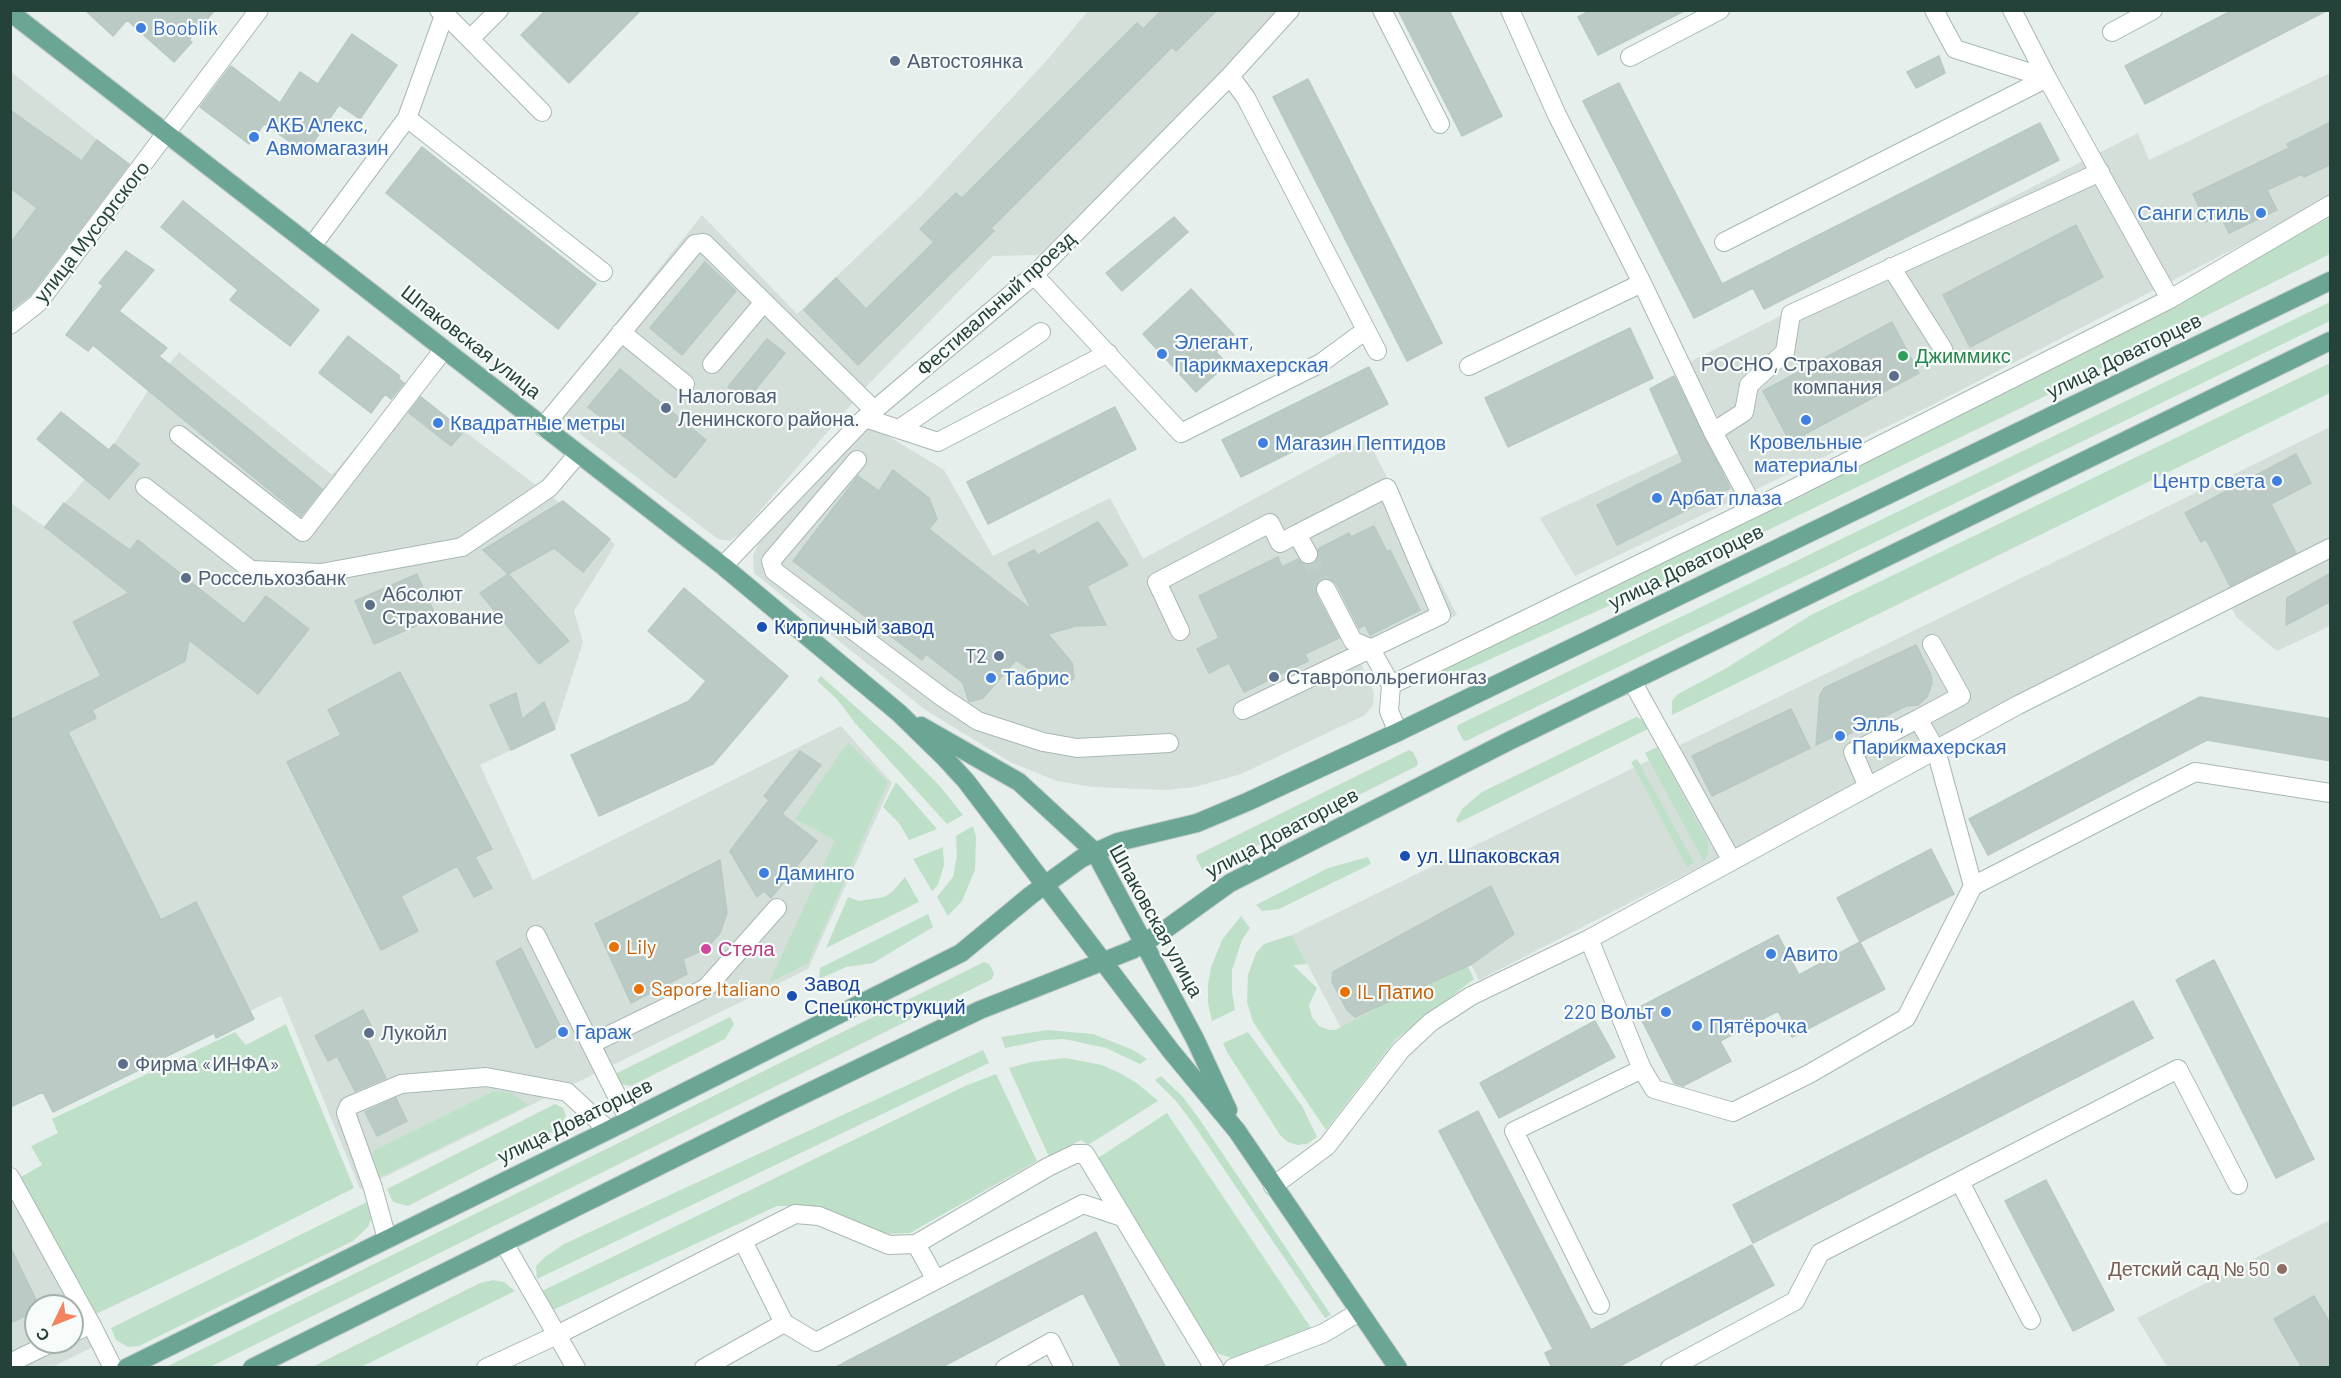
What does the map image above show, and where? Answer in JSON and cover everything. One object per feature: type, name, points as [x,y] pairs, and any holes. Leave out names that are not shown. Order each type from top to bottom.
[{"type":"main road","name":"Шпаковская улица","points":[[10,12],[723,566],[898,713],[966,781],[1171,1051],[1237,1131],[1398,1368]]},
{"type":"main road","name":"улица Доваторцев","points":[[126,1368],[961,953],[1031,895],[1066,869],[1095,852],[1118,842],[1197,824],[1398,732],[2331,281]]},
{"type":"main road","name":"улица Доваторцев","points":[[504,1243],[980,1010],[1132,950],[1166,929],[1230,883],[1509,741],[2331,341]]},
{"type":"main road","name":"Шпаковская улица","points":[[898,713],[1018,782],[1095,852],[1195,1039],[1237,1131]]},
{"type":"main road","points":[[252,1368],[504,1243]]},
{"type":"street","name":"улица Мусоргского","points":[[10,326],[38,303],[259,10]]},
{"type":"street","points":[[470,39],[499,10]]},
{"type":"street","name":"Фестивальный проезд","points":[[723,566],[870,414],[1034,275],[1230,76],[1290,10]]},
{"type":"street","points":[[1382,10],[1440,124]]},
{"type":"street","points":[[1510,10],[1557,115],[1642,283],[1713,432],[1754,508]]},
{"type":"street","points":[[1629,57],[1720,10]]},
{"type":"street","points":[[1934,10],[1955,49],[2047,78]]},
{"type":"street","points":[[2012,10],[2047,78],[2170,299]]},
{"type":"street","points":[[2112,32],[2153,10]]},
{"type":"street","points":[[312,246],[406,118],[443,11],[542,112]]},
{"type":"street","points":[[1230,76],[1246,99],[1377,351]]},
{"type":"street","points":[[1724,242],[2047,78]]},
{"type":"street","points":[[406,118],[603,273]]},
{"type":"street","points":[[1713,432],[1744,412],[1749,385],[1785,352],[1791,314],[2100,172]]},
{"type":"street","points":[[1391,685],[1754,508],[2170,299],[2331,205]]},
{"type":"street","points":[[543,426],[695,244],[704,243],[764,302],[870,414],[899,429],[938,442],[1108,353]]},
{"type":"street","points":[[1891,267],[1943,349]]},
{"type":"street","points":[[1034,275],[1181,433],[1321,363],[1366,330]]},
{"type":"street","points":[[1469,366],[1642,283]]},
{"type":"street","points":[[712,364],[764,302]]},
{"type":"street","points":[[621,332],[685,384]]},
{"type":"street","points":[[899,429],[1041,332]]},
{"type":"street","points":[[179,435],[303,532],[444,349]]},
{"type":"street","points":[[840,443],[863,465],[771,561],[774,571],[942,697],[978,721],[1043,742],[1077,748],[1169,743]]},
{"type":"street","points":[[145,488],[251,570],[321,573],[462,547],[549,488],[578,454]]},
{"type":"street","points":[[1180,631],[1157,582],[1270,523],[1280,543],[1387,488],[1441,615],[1243,710]]},
{"type":"street","points":[[1297,534],[1308,554]]},
{"type":"street","points":[[1274,1186],[1327,1146],[1401,1050],[1431,1022],[1471,996],[1589,939],[2018,705],[2331,548]]},
{"type":"street","points":[[1326,589],[1353,641],[1370,648],[1391,685],[1389,711],[1398,732]]},
{"type":"street","points":[[1868,786],[1853,752],[1961,696],[1932,644]]},
{"type":"street","points":[[1632,681],[1732,861]]},
{"type":"street","points":[[1918,719],[1936,750],[1973,886]]},
{"type":"street","points":[[1589,939],[1642,1069],[1654,1089],[1732,1112],[1809,1074],[1906,1018],[1973,886],[2195,772],[2331,793]]},
{"type":"street","points":[[591,1044],[706,988],[777,908]]},
{"type":"street","points":[[536,935],[629,1120]]},
{"type":"street","points":[[1600,1305],[1514,1131],[1642,1069]]},
{"type":"street","points":[[1670,1368],[1795,1301],[1820,1253],[2178,1070],[2238,1185]]},
{"type":"street","points":[[387,1239],[373,1188],[346,1113],[349,1106],[401,1084],[486,1077],[567,1092],[608,1130]]},
{"type":"street","points":[[486,1368],[557,1335],[795,1215],[819,1216],[889,1245],[916,1244],[1048,1167],[1075,1154],[1085,1154],[1214,1368]]},
{"type":"street","points":[[10,1177],[113,1368]]},
{"type":"street","points":[[1960,1182],[2031,1320]]},
{"type":"street","points":[[743,1240],[784,1323],[816,1342],[1083,1204],[1122,1216]]},
{"type":"street","points":[[504,1243],[576,1368]]},
{"type":"street","points":[[916,1244],[936,1280]]},
{"type":"street","points":[[1233,1368],[1324,1333],[1359,1312]]},
{"type":"street","points":[[704,1368],[784,1323]]},
{"type":"street","points":[[84,1327],[91,1324]]},
{"type":"street","points":[[1005,1368],[1051,1342],[1064,1368]]},
{"type":"street","points":[[10,1363],[28,1354]]},
{"type":"shaded area","points":[[1088,11],[1280,11],[1210,85],[1039,255],[993,256],[866,387],[741,533],[730,541],[718,539],[547,409],[702,215],[797,314],[920,197],[1048,59]]},
{"type":"shaded area","points":[[10,71],[130,165],[22,307],[10,314]]},
{"type":"shaded area","points":[[2330,73],[2330,199],[1932,405],[1575,576],[1540,518],[1725,431],[1690,362],[2138,133],[2149,160]]},
{"type":"shaded area","points":[[179,352],[332,475],[409,384],[424,399],[411,415],[451,446],[464,431],[560,503],[484,549],[508,574],[554,548],[583,572],[610,539],[615,545],[574,611],[583,642],[555,729],[480,765],[533,880],[841,726],[892,783],[808,969],[360,1189],[281,996],[250,1011],[254,1019],[216,1038],[213,1033],[53,1112],[42,1092],[11,1107],[11,503],[45,527],[114,444],[147,392]]},
{"type":"shaded area","points":[[872,420],[888,436],[944,470],[993,556],[1110,498],[1143,559],[1367,438],[1457,615],[1360,661],[1374,693],[1373,705],[1365,715],[1241,774],[1195,787],[1166,790],[1092,787],[1057,781],[1012,763],[924,709],[754,573],[753,556],[760,540]]},
{"type":"shaded area","points":[[2330,427],[2330,626],[2277,651],[2236,617],[2227,597],[1479,980],[1471,965],[1343,1032],[1292,935]]},
{"type":"shaded area","points":[[13,1200],[64,1294],[24,1294],[24,1354],[79,1354],[52,1367],[11,1368],[10,1201]]},
{"type":"shaded area","name":"Детский сад № 50","points":[[2330,1220],[2330,1367],[2167,1367],[2137,1318]]},
{"type":"shaded area","points":[[84,1331],[93,1347],[84,1351]]},
{"type":"green space","points":[[2330,217],[2330,254],[2019,409],[1648,588],[1433,685],[1429,673],[2017,387]]},
{"type":"green space","points":[[2330,302],[2330,321],[1466,741],[1463,740],[1457,728],[1458,725]]},
{"type":"green space","points":[[2330,363],[2330,393],[1672,715],[1672,701],[1678,694],[1725,669],[1811,615]]},
{"type":"green space","points":[[821,676],[902,748],[939,785],[963,815],[947,824],[855,723],[837,699],[817,681]]},
{"type":"green space","points":[[1636,717],[1646,721],[1652,727],[1458,823],[1456,820],[1463,808],[1482,792]]},
{"type":"green space","points":[[848,742],[888,782],[808,963],[769,983],[835,840],[795,819]]},
{"type":"green space","points":[[1657,747],[1708,842],[1708,853],[1704,862],[1645,753]]},
{"type":"green space","points":[[1409,750],[1413,752],[1418,762],[1417,766],[1206,871],[1202,869],[1196,858],[1197,855]]},
{"type":"green space","points":[[1637,759],[1694,863],[1687,867],[1631,762]]},
{"type":"green space","points":[[896,782],[937,829],[909,840],[899,823],[883,807]]},
{"type":"green space","points":[[973,826],[976,837],[975,870],[962,901],[948,916],[937,897],[953,877],[957,856],[956,836]]},
{"type":"green space","points":[[943,847],[944,865],[938,885],[932,891],[913,859]]},
{"type":"green space","points":[[1368,857],[1371,864],[1279,909],[1262,911],[1256,905],[1328,868]]},
{"type":"green space","points":[[905,877],[919,902],[826,948],[848,897],[859,901],[884,897],[893,891]]},
{"type":"green space","points":[[928,914],[933,927],[873,963],[846,967],[819,979],[820,968]]},
{"type":"green space","points":[[1241,916],[1250,928],[1242,940],[1232,970],[1235,1010],[1212,1021],[1208,1003],[1211,968],[1222,940]]},
{"type":"green space","points":[[1292,935],[1307,964],[1293,965],[1317,988],[1309,1005],[1312,1017],[1319,1026],[1329,1030],[1335,1030],[1466,962],[1474,979],[1396,1039],[1326,1130],[1253,1022],[1247,1002],[1248,975],[1256,953],[1264,944]]},
{"type":"green space","points":[[984,962],[989,964],[994,973],[992,979],[210,1367],[166,1367]]},
{"type":"green space","points":[[730,1017],[734,1024],[725,1039],[631,1086],[620,1084],[613,1075]]},
{"type":"green space","points":[[286,1024],[354,1188],[96,1314],[17,1179],[42,1165],[31,1146],[58,1133],[52,1119],[235,1032],[246,1045]]},
{"type":"green space","points":[[1048,1030],[1093,1034],[1133,1050],[1147,1059],[1140,1064],[1106,1048],[1064,1039],[1044,1040],[1005,1048],[1001,1037]]},
{"type":"green space","points":[[1248,1032],[1302,1106],[1317,1137],[1307,1144],[1297,1145],[1288,1142],[1280,1135],[1227,1052],[1223,1043]]},
{"type":"green space","points":[[983,1050],[989,1063],[537,1279],[536,1266],[564,1244]]},
{"type":"green space","points":[[1065,1058],[1102,1065],[1122,1074],[1158,1101],[1088,1145],[1081,1140],[1049,1157],[1009,1068],[1031,1062]]},
{"type":"green space","points":[[996,1074],[1037,1161],[910,1233],[887,1234],[811,1206],[777,1206],[553,1310],[550,1309],[542,1291],[965,1086]]},
{"type":"green space","points":[[1161,1076],[1183,1097],[1200,1120],[1331,1315],[1325,1318],[1194,1125],[1177,1102],[1155,1080]]},
{"type":"green space","points":[[494,1091],[512,1093],[528,1105],[380,1177],[374,1165],[373,1151]]},
{"type":"green space","points":[[555,1104],[563,1108],[566,1116],[558,1129],[408,1206],[393,1202],[387,1189]]},
{"type":"green space","points":[[1167,1113],[1311,1328],[1232,1358],[1219,1354],[1209,1345],[1098,1158]]},
{"type":"green space","points":[[367,1202],[372,1217],[368,1227],[353,1241],[139,1346],[128,1347],[116,1340],[111,1328]]},
{"type":"green space","points":[[493,1280],[504,1282],[515,1291],[361,1367],[312,1367],[480,1283]]},
{"type":"building","points":[[85,10],[215,10],[189,40],[192,42],[174,62],[127,20],[113,36]]},
{"type":"building","points":[[546,10],[641,10],[569,83],[521,35]]},
{"type":"building","points":[[1162,10],[1217,10],[1176,51],[1172,47],[991,228],[994,231],[858,365],[804,310],[836,278],[866,309],[934,242],[920,229],[956,193],[962,198],[1137,23],[1143,29]]},
{"type":"building","points":[[1398,10],[1449,10],[1502,116],[1462,136]]},
{"type":"building","points":[[1591,10],[1686,10],[1598,55],[1578,17]]},
{"type":"building","points":[[2233,10],[2328,10],[2145,104],[2125,66]]},
{"type":"building","points":[[352,34],[397,65],[360,119],[339,105],[306,153],[264,124],[249,144],[200,107],[231,66],[280,103],[300,72],[318,84]]},
{"type":"building","points":[[1939,56],[1945,73],[1916,88],[1907,72]]},
{"type":"building","points":[[1308,79],[1442,343],[1407,361],[1273,97]]},
{"type":"building","points":[[1619,83],[1722,284],[2040,123],[2059,160],[1764,309],[1753,288],[1694,318],[1583,101]]},
{"type":"building","points":[[10,110],[82,161],[97,140],[129,164],[30,295],[10,310],[10,244],[37,208],[10,188]]},
{"type":"building","points":[[2331,122],[2331,164],[2304,177],[2302,174],[2267,190],[2277,210],[2229,233],[2220,215],[2206,222],[2193,194],[2289,148],[2287,144]]},
{"type":"building","points":[[422,147],[596,284],[558,329],[386,193]]},
{"type":"building","points":[[183,201],[319,310],[290,346],[230,300],[238,290],[161,227]]},
{"type":"building","points":[[1174,217],[1188,232],[1122,291],[1106,273]]},
{"type":"building","points":[[2076,225],[2103,277],[1970,347],[1943,295]]},
{"type":"building","points":[[126,251],[154,270],[119,311],[167,348],[159,356],[322,489],[301,516],[93,345],[88,351],[66,335],[103,286],[99,283]]},
{"type":"building","points":[[705,262],[736,291],[682,355],[650,328]]},
{"type":"building","points":[[1191,289],[1234,335],[1216,352],[1227,364],[1196,392],[1143,334]]},
{"type":"building","points":[[1892,322],[1919,373],[1790,442],[1763,391]]},
{"type":"building","points":[[1630,328],[1653,378],[1508,447],[1485,398]]},
{"type":"building","points":[[348,336],[400,376],[398,378],[404,383],[391,399],[385,394],[371,413],[319,373]]},
{"type":"building","points":[[767,339],[785,353],[746,401],[728,387]]},
{"type":"building","points":[[1369,367],[1388,404],[1241,477],[1222,440]]},
{"type":"building","points":[[620,369],[706,440],[675,478],[588,407]]},
{"type":"building","points":[[1674,376],[1730,488],[1617,545],[1597,505],[1683,462],[1650,389]]},
{"type":"building","points":[[421,397],[464,431],[451,446],[409,413]]},
{"type":"building","points":[[1115,407],[1136,449],[988,524],[967,482]]},
{"type":"building","points":[[61,412],[109,450],[114,444],[139,464],[109,499],[37,439]]},
{"type":"building","points":[[2296,454],[2311,483],[2271,504],[2296,553],[2230,586],[2206,539],[2201,542],[2185,513]]},
{"type":"building","points":[[893,470],[929,498],[937,519],[929,529],[1032,610],[1008,563],[1034,550],[1038,555],[1098,522],[1128,565],[1087,586],[1106,625],[1076,626],[1048,634],[1072,663],[1074,677],[1070,683],[1057,687],[1016,660],[983,698],[969,702],[963,683],[926,654],[922,660],[793,561],[858,476],[879,491]]},
{"type":"building","points":[[563,501],[610,539],[583,572],[554,548],[508,574],[483,550]]},
{"type":"building","points":[[64,503],[130,550],[138,540],[244,624],[266,596],[309,629],[258,694],[189,640],[185,661],[92,710],[96,718],[68,732],[161,920],[196,902],[254,1019],[216,1038],[214,1033],[53,1112],[43,1092],[10,1107],[10,720],[101,676],[73,622],[129,593],[45,527]]},
{"type":"building","points":[[1374,526],[1387,552],[1390,550],[1420,610],[1370,635],[1365,625],[1359,628],[1336,583],[1327,578],[1321,579],[1316,583],[1316,594],[1339,638],[1305,654],[1308,661],[1244,692],[1229,663],[1209,673],[1197,649],[1219,638],[1199,596],[1278,557],[1282,567],[1298,559],[1303,564],[1313,564],[1318,559],[1318,549],[1349,533],[1351,537]]},
{"type":"building","points":[[2331,573],[2331,601],[2286,625],[2287,598]]},
{"type":"building","points":[[417,574],[436,617],[374,644],[355,601]]},
{"type":"building","points":[[508,574],[569,641],[539,664],[480,593]]},
{"type":"building","points":[[684,588],[788,676],[713,764],[599,816],[571,755],[689,701],[706,681],[648,631]]},
{"type":"building","points":[[1916,645],[1931,675],[1932,683],[1927,697],[1918,705],[1906,706],[1837,740],[1835,736],[1816,745],[1820,695],[1824,688]]},
{"type":"building","points":[[400,672],[492,849],[475,857],[492,888],[474,897],[457,866],[401,896],[418,931],[381,950],[287,762],[341,735],[328,710]]},
{"type":"building","points":[[516,693],[522,719],[544,702],[555,729],[511,750],[490,705]]},
{"type":"building","points":[[2200,697],[2331,719],[2331,761],[2207,740],[1988,855],[1969,819]]},
{"type":"building","points":[[1791,709],[1810,748],[1712,796],[1692,756]]},
{"type":"building","points":[[800,751],[821,765],[782,814],[817,841],[771,898],[764,891],[757,897],[730,851],[769,800],[764,796]]},
{"type":"building","points":[[1931,849],[1954,894],[1860,942],[1837,898]]},
{"type":"building","points":[[720,860],[727,913],[720,933],[706,949],[683,959],[687,974],[631,1003],[595,924]]},
{"type":"building","points":[[1491,886],[1514,934],[1472,964],[1355,1017],[1347,1010],[1332,982],[1333,972]]},
{"type":"building","name":"Пятёрочка","points":[[1778,935],[1799,975],[1860,942],[1885,989],[1792,1037],[1778,1011],[1720,1041],[1731,1061],[1683,1086],[1674,1083],[1636,1009]]},
{"type":"building","points":[[521,948],[563,1032],[536,1048],[496,962]]},
{"type":"building","points":[[2214,960],[2314,1159],[2276,1178],[2176,980]]},
{"type":"building","points":[[2133,1001],[2153,1038],[1753,1243],[1733,1205]]},
{"type":"building","points":[[363,1010],[376,1035],[367,1040],[386,1078],[355,1091],[337,1056],[328,1061],[315,1036]]},
{"type":"building","points":[[1595,1021],[1615,1057],[1499,1118],[1480,1083]]},
{"type":"building","points":[[396,1098],[407,1121],[377,1136],[365,1112]]},
{"type":"building","points":[[1478,1111],[1591,1330],[1752,1245],[1774,1285],[1616,1368],[1552,1368],[1545,1353],[1553,1349],[1439,1131]]},
{"type":"building","points":[[2046,1180],[2114,1310],[2073,1331],[2005,1201]]},
{"type":"building","points":[[1096,1232],[1166,1368],[1122,1368],[1083,1293],[940,1368],[834,1368]]},
{"type":"building","points":[[10,1246],[33,1294],[24,1294],[24,1317],[10,1323]]},
{"type":"building","points":[[2314,1296],[2331,1325],[2331,1368],[2302,1368],[2274,1319]]},
{"type":"tunnel","points":[[1308,554],[1326,589]]},
{"type":"place","name":"Booblik","points":[[141,28]]},
{"type":"place","name":"Автостоянка","points":[[895,61]]},
{"type":"place","name":"АКБ Алекс, Авмомагазин","points":[[254,137]]},
{"type":"place","name":"Санги стиль","points":[[2261,213]]},
{"type":"place","name":"Элегант, Парикмахерская","points":[[1162,354]]},
{"type":"place","name":"Джиммикс","points":[[1903,356]]},
{"type":"place","name":"РОСНО, Страховая компания","points":[[1894,376]]},
{"type":"place","name":"Налоговая Ленинского района.","points":[[666,408]]},
{"type":"place","name":"Кровельные материалы","points":[[1806,420]]},
{"type":"place","name":"Квадратные метры","points":[[438,423]]},
{"type":"place","name":"Магазин Пептидов","points":[[1263,443]]},
{"type":"place","name":"Центр света","points":[[2277,481]]},
{"type":"place","name":"Арбат плаза","points":[[1657,498]]},
{"type":"place","name":"Россельхозбанк","points":[[186,578]]},
{"type":"place","name":"Абсолют Страхование","points":[[370,605]]},
{"type":"place","name":"Кирпичный завод","points":[[762,627]]},
{"type":"place","name":"T2","points":[[999,656]]},
{"type":"place","name":"Ставропольрегионгаз","points":[[1274,677]]},
{"type":"place","name":"Табрис","points":[[991,678]]},
{"type":"place","name":"Элль, Парикмахерская","points":[[1840,736]]},
{"type":"place","name":"ул. Шпаковская","points":[[1405,856]]},
{"type":"place","name":"Даминго","points":[[764,873]]},
{"type":"place","name":"Lily","points":[[614,947]]},
{"type":"place","name":"Стела","points":[[706,949]]},
{"type":"place","name":"Авито","points":[[1771,954]]},
{"type":"place","name":"Sapore Italiano","points":[[639,989]]},
{"type":"place","name":"IL Патио","points":[[1345,992]]},
{"type":"place","name":"Завод Спецконструкций","points":[[792,996]]},
{"type":"place","name":"220 Вольт","points":[[1666,1012]]},
{"type":"place","name":"Пятёрочка","points":[[1697,1026]]},
{"type":"place","name":"Гараж","points":[[563,1032]]},
{"type":"place","name":"Лукойл","points":[[369,1033]]},
{"type":"place","name":"Фирма «ИНФА»","points":[[123,1064]]},
{"type":"place","name":"Детский сад № 50","points":[[2282,1269]]}]
